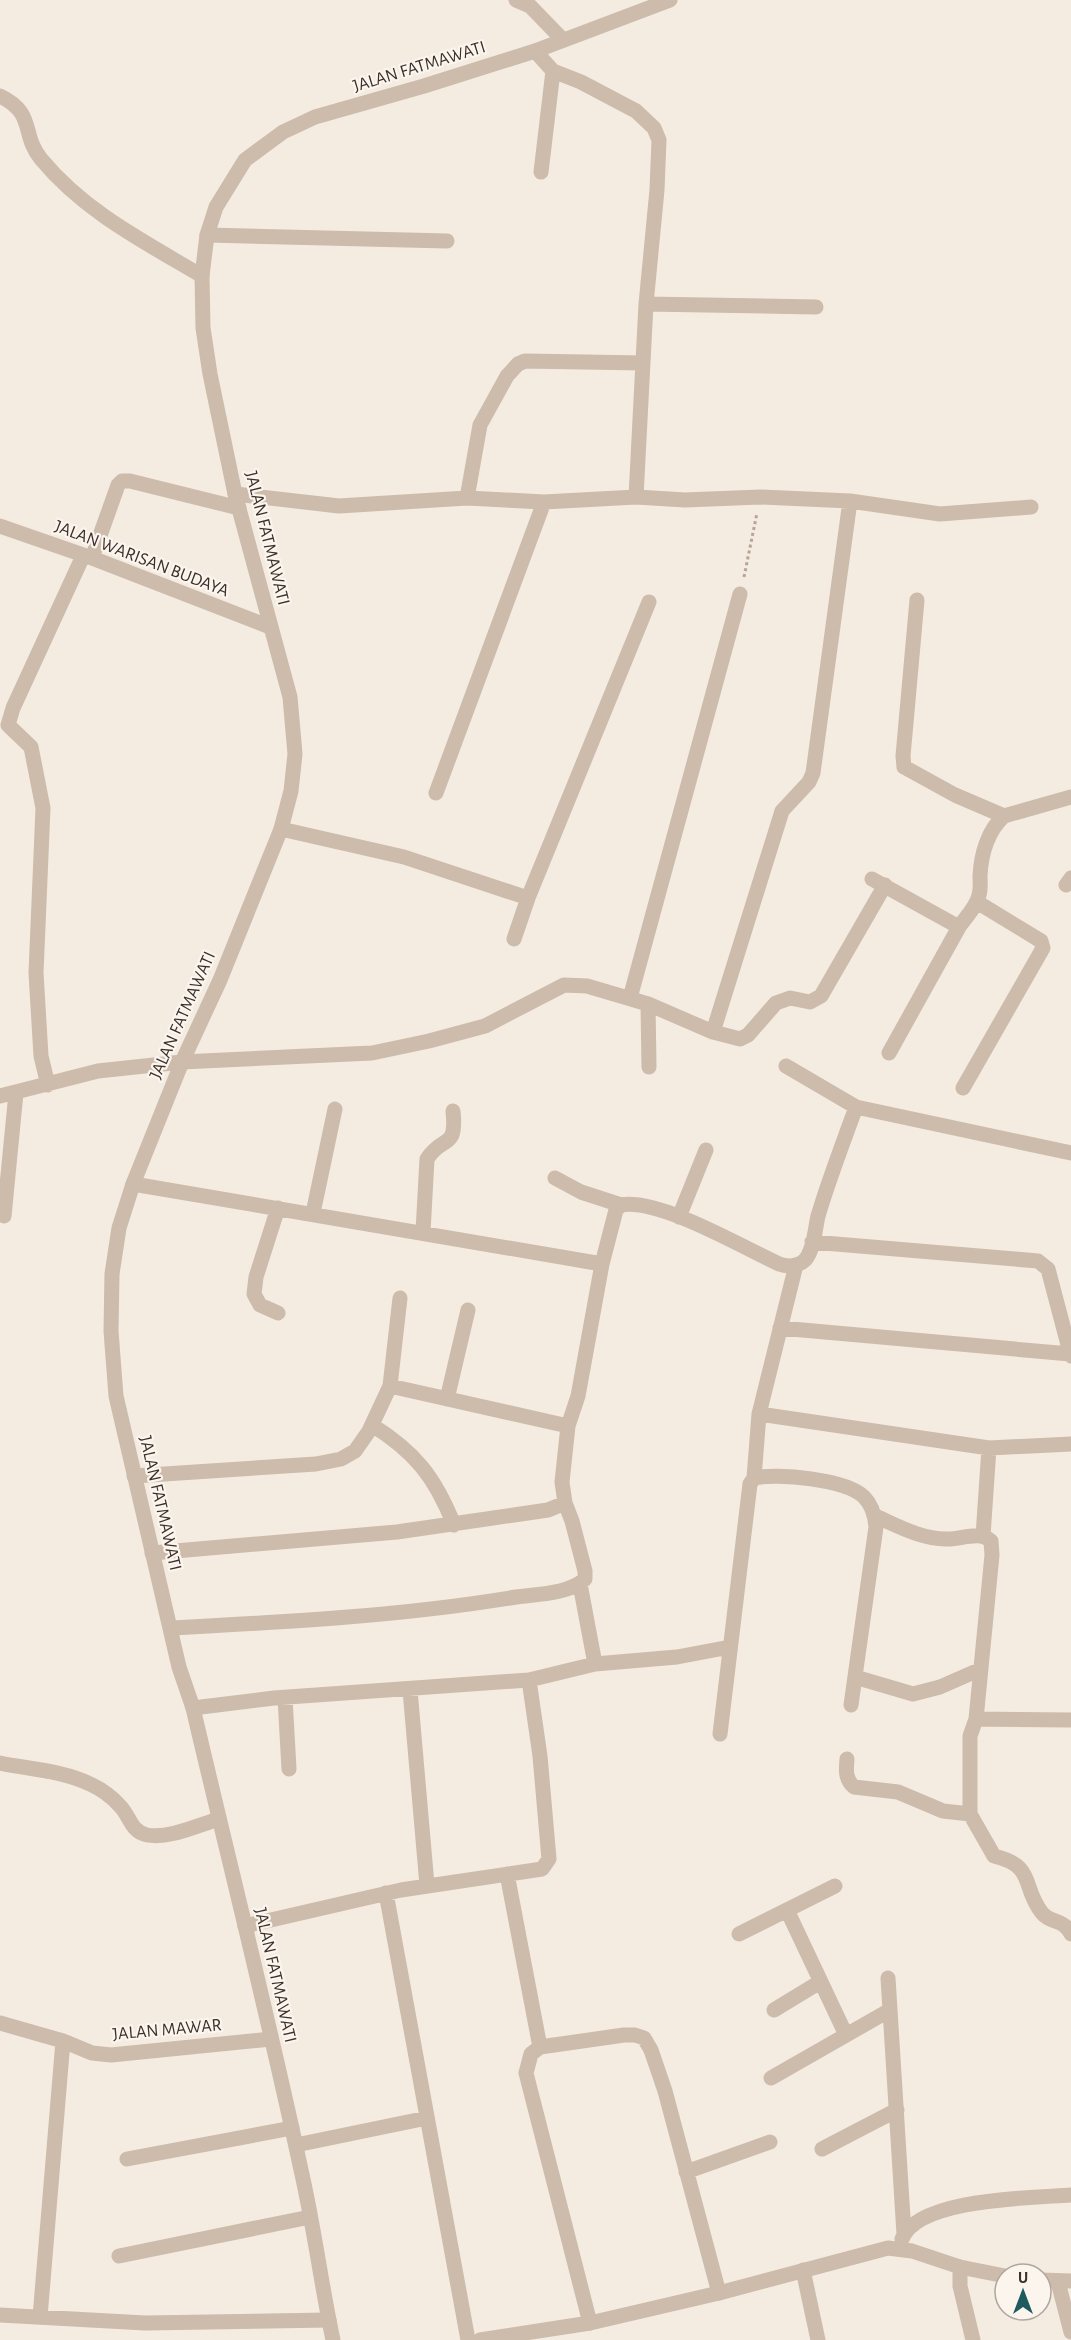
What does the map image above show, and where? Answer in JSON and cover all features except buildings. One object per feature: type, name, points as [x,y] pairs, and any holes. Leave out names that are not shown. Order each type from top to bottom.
[{"type":"street","points":[[516,0],[531,6],[563,40]]},
{"type":"street","name":"JALAN FATMAWATI","points":[[333,2340],[296,2145],[261,1986],[193,1708],[179,1667],[116,1396],[111,1331],[112,1274],[119,1228],[133,1184],[182,1062],[220,981],[281,829],[291,791],[295,754],[290,697],[237,501],[210,374],[203,328],[202,276],[207,235],[216,207],[245,160],[283,132],[315,117],[535,51],[670,0]]},
{"type":"street","points":[[535,51],[553,71],[581,82],[636,111],[654,128],[659,140],[646,304],[636,497]]},
{"type":"street","points":[[542,172],[553,71]]},
{"type":"street","points":[[0,96],[19,108],[38,156],[55,176],[97,214],[202,276]]},
{"type":"street","points":[[207,235],[447,241]]},
{"type":"street","points":[[646,304],[816,307]]},
{"type":"street","points":[[467,498],[480,425],[507,376],[518,364],[525,361],[643,363]]},
{"type":"street","points":[[48,1084],[41,1056],[36,973],[43,808],[31,747],[4,725],[87,557],[118,485],[122,481],[237,501],[339,506],[467,498],[544,502],[636,497],[685,500],[760,497],[850,501],[940,514],[1031,507]]},
{"type":"street","points":[[713,1032],[782,811],[809,782],[813,773],[850,501]]},
{"type":"street","points":[[436,793],[544,502]]},
{"type":"street","name":"JALAN WARISAN BUDAYA","points":[[0,526],[270,627]]},
{"type":"street","points":[[630,999],[741,594]]},
{"type":"street","points":[[917,600],[903,756],[904,767],[955,795],[1004,816]]},
{"type":"street","points":[[514,939],[528,898],[649,602]]},
{"type":"street","points":[[889,1053],[959,927],[977,902],[985,849],[991,830],[1004,816],[1071,797]]},
{"type":"street","points":[[281,829],[404,856],[528,898]]},
{"type":"street","points":[[0,1096],[98,1071],[182,1062],[383,1051],[484,1026],[564,985],[587,986],[648,1004],[713,1032],[741,1039],[748,1035],[776,1004],[790,998],[810,1002],[821,996],[879,882],[959,927]]},
{"type":"street","points":[[963,1088],[1043,948],[1041,941],[977,902]]},
{"type":"street","points":[[648,1004],[649,1067]]},
{"type":"street","points":[[786,1066],[856,1107],[1071,1153]]},
{"type":"street","points":[[4,1216],[16,1093]]},
{"type":"street","points":[[555,1178],[581,1192],[621,1205],[630,1203],[641,1205],[679,1217],[779,1264],[787,1267],[796,1265],[804,1261],[812,1242],[856,1107]]},
{"type":"street","points":[[313,1213],[336,1109]]},
{"type":"street","points":[[423,1232],[427,1159],[454,1134],[453,1111]]},
{"type":"street","points":[[679,1217],[706,1150]]},
{"type":"street","points":[[133,1184],[602,1264]]},
{"type":"street","points":[[171,1628],[334,1619],[495,1600],[568,1589],[580,1584],[585,1579],[585,1571],[565,1503],[562,1482],[568,1426],[578,1396],[613,1216],[621,1205]]},
{"type":"street","points":[[278,1208],[256,1277],[254,1294],[260,1305],[278,1313]]},
{"type":"street","points":[[780,1328],[1071,1355],[1048,1269],[1038,1261],[812,1242]]},
{"type":"street","points":[[720,1734],[750,1484],[754,1478],[759,1414],[796,1265]]},
{"type":"street","points":[[134,1476],[316,1464],[341,1458],[355,1451],[372,1425],[390,1386],[400,1298]]},
{"type":"street","points":[[447,1399],[468,1310]]},
{"type":"street","points":[[390,1386],[568,1426]]},
{"type":"street","points":[[759,1414],[989,1448],[1071,1444]]},
{"type":"street","points":[[372,1425],[398,1442],[420,1464],[443,1500],[454,1525]]},
{"type":"street","points":[[983,1536],[989,1448]]},
{"type":"street","points":[[754,1478],[767,1475],[814,1479],[852,1489],[863,1496],[876,1516],[851,1704]]},
{"type":"street","points":[[152,1553],[397,1532],[548,1510],[565,1503]]},
{"type":"street","points":[[876,1516],[924,1537],[947,1540],[983,1536],[991,1541],[992,1555],[976,1719],[970,1736],[970,1814],[994,1856],[1017,1864],[1026,1876],[1032,1896],[1041,1912],[1062,1922],[1071,1934]]},
{"type":"street","points":[[580,1584],[595,1664]]},
{"type":"street","points":[[193,1708],[285,1698],[529,1680],[595,1664],[677,1657],[730,1647]]},
{"type":"street","points":[[855,1677],[913,1694],[940,1687],[981,1669]]},
{"type":"street","points":[[245,1926],[427,1885],[542,1869],[549,1859],[540,1756],[529,1680]]},
{"type":"street","points":[[411,1690],[427,1885]]},
{"type":"street","points":[[285,1698],[289,1769]]},
{"type":"street","points":[[976,1719],[1071,1720]]},
{"type":"street","points":[[847,1759],[846,1774],[854,1787],[898,1792],[943,1811],[970,1814]]},
{"type":"street","points":[[0,1763],[90,1783],[116,1801],[136,1831],[146,1835],[162,1836],[219,1820]]},
{"type":"street","points":[[507,1874],[540,2047]]},
{"type":"street","points":[[739,1934],[835,1886]]},
{"type":"street","points":[[386,1893],[468,2340]]},
{"type":"street","points":[[787,1910],[846,2035]]},
{"type":"street","points":[[888,1978],[897,2110],[901,2241]]},
{"type":"street","points":[[774,2010],[820,1982]]},
{"type":"street","points":[[771,2078],[890,2010]]},
{"type":"street","name":"JALAN MAWAR","points":[[0,2023],[63,2041],[92,2053],[111,2055],[271,2039]]},
{"type":"street","points":[[590,2323],[526,2073],[531,2054],[540,2047],[624,2035],[644,2038],[651,2050],[664,2091],[719,2294]]},
{"type":"street","points":[[40,2317],[63,2041]]},
{"type":"street","points":[[822,2149],[897,2110]]},
{"type":"street","points":[[296,2145],[427,2118]]},
{"type":"street","points":[[127,2159],[292,2128]]},
{"type":"street","points":[[686,2172],[770,2142]]},
{"type":"street","points":[[480,2340],[590,2323],[719,2294],[877,2250],[901,2241],[914,2224],[934,2213],[990,2200],[1071,2195]]},
{"type":"street","points":[[119,2256],[310,2217]]},
{"type":"street","points":[[901,2241],[960,2267],[993,2274]]},
{"type":"street","points":[[960,2267],[960,2286],[973,2340]]},
{"type":"street","points":[[803,2270],[818,2340]]},
{"type":"street","points":[[1065,2281],[1071,2332]]},
{"type":"street","points":[[0,2315],[145,2323],[329,2320]]},
{"type":"path","points":[[741,594],[760,497]]}]
